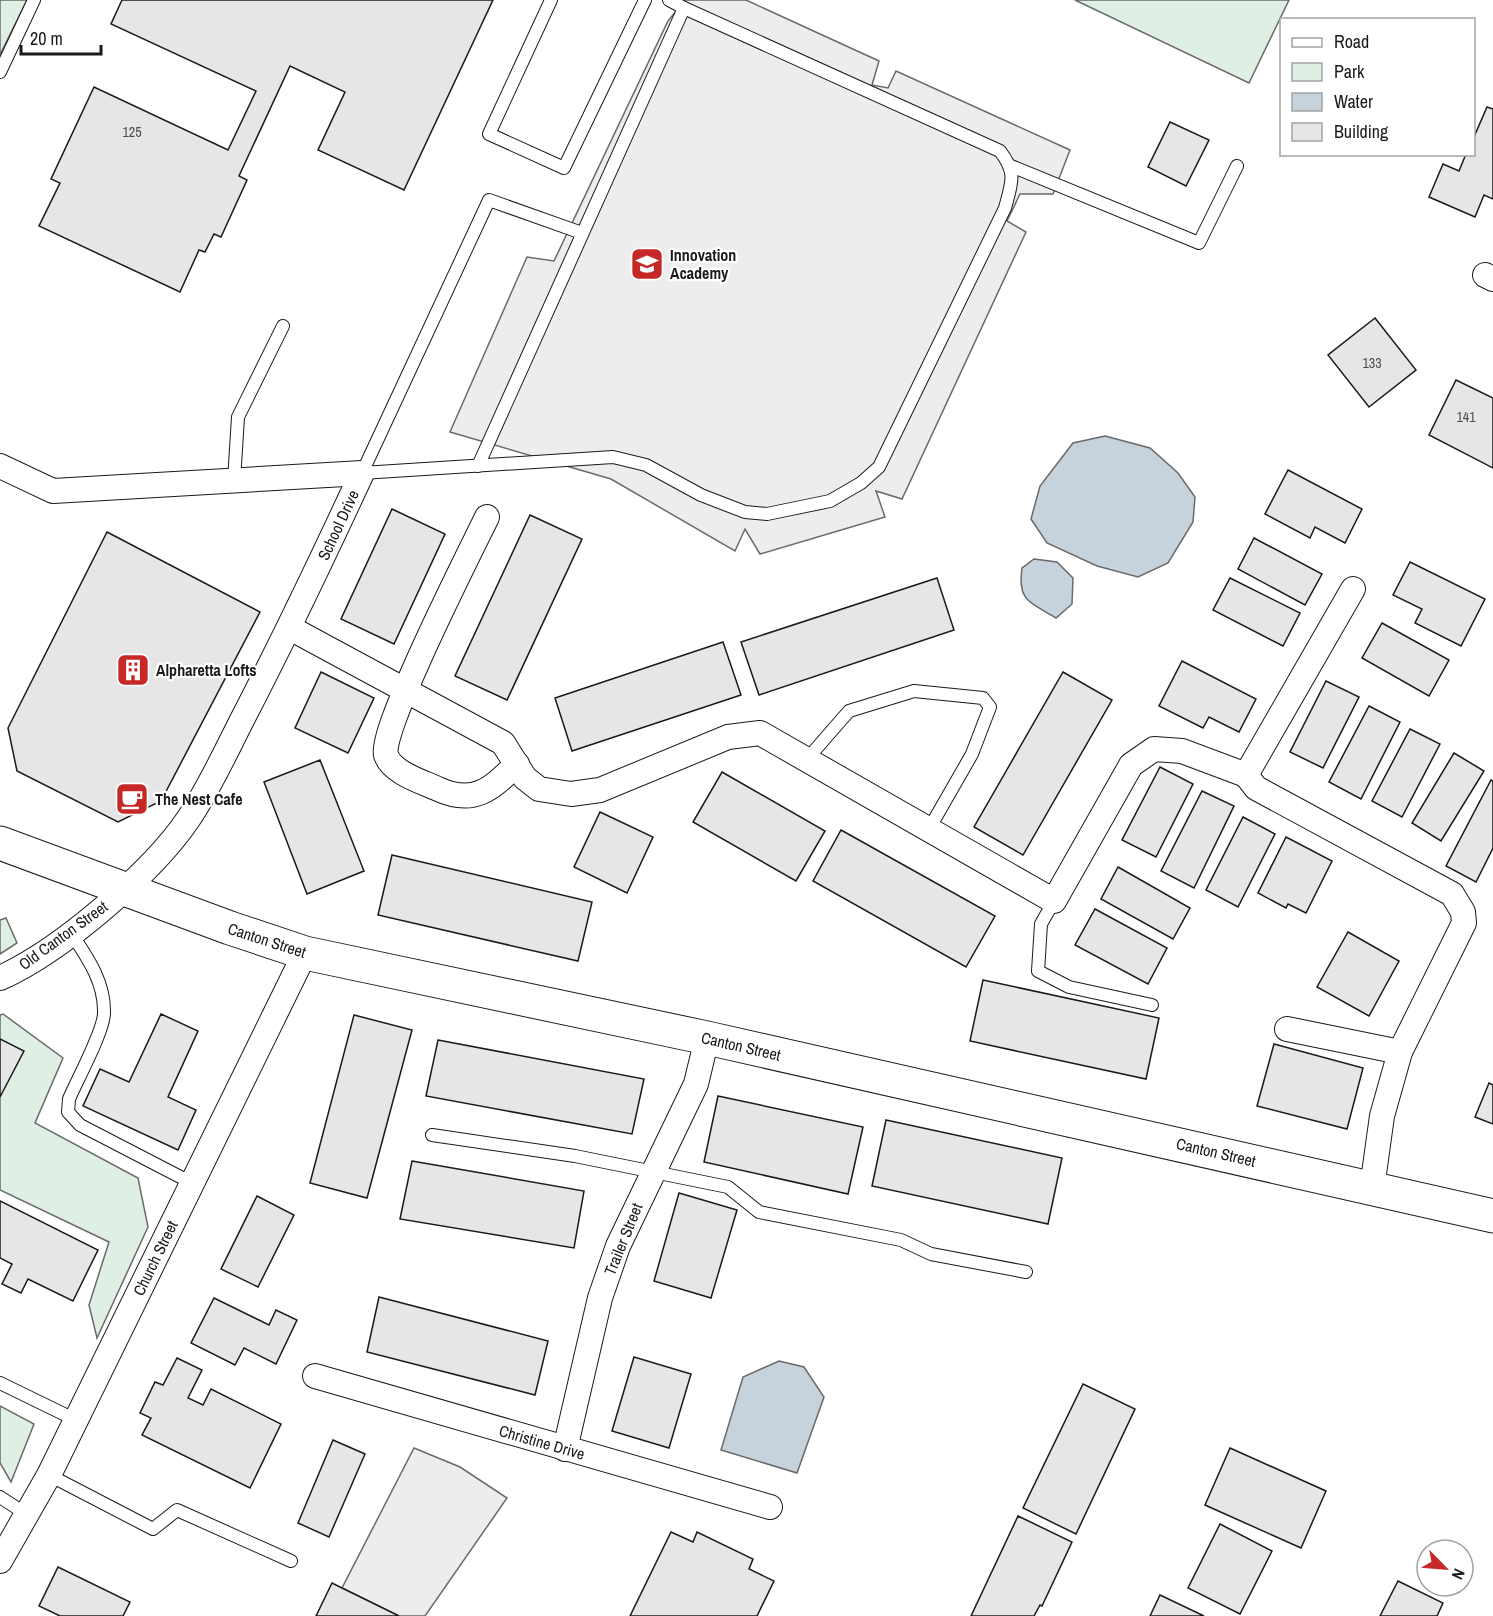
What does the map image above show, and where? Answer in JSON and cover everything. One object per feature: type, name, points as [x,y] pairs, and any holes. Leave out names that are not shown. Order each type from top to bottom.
[{"type":"street","name":"School Drive","points":[[0,466],[53,491],[362,472],[290,628],[189,818],[151,866],[124,889]]},
{"type":"street","points":[[487,517],[406,691],[385,743],[386,755],[393,766],[456,795],[479,794],[492,788],[517,764]]},
{"type":"street","points":[[1246,775],[1353,590]]},
{"type":"street","points":[[290,628],[503,743],[525,778],[539,789],[571,794],[600,790],[728,737],[760,733],[775,739],[1054,901],[1131,765],[1154,749],[1182,751],[1246,775],[1256,788],[1452,894],[1463,912],[1464,923],[1400,1052],[1382,1116],[1372,1188]]},
{"type":"street","name":"Canton Street","points":[[0,843],[305,953],[707,1038],[1493,1216]]},
{"type":"street","name":"Old Canton Street","points":[[0,978],[71,933],[124,889]]},
{"type":"street","name":"Church Street","points":[[0,1561],[49,1475],[305,953]]},
{"type":"street","points":[[1287,1029],[1400,1052]]},
{"type":"street","name":"Trailer Street","points":[[566,1449],[600,1298],[618,1246],[696,1084],[707,1038]]},
{"type":"street","name":"Christine Drive","points":[[315,1376],[770,1507]]},
{"type":"lane","points":[[0,72],[34,0]]},
{"type":"lane","points":[[551,0],[489,134],[564,168],[645,0]]},
{"type":"lane","points":[[669,0],[999,151],[1011,166],[1199,243],[1237,166]]},
{"type":"lane","points":[[478,466],[684,8]]},
{"type":"lane","points":[[582,233],[489,200],[362,472],[613,457],[646,465],[701,495],[745,512],[767,514],[830,501],[845,493],[879,467],[1005,208],[1011,183],[1011,166]]},
{"type":"lane","points":[[234,481],[238,417],[283,326]]},
{"type":"lane","points":[[808,758],[849,711],[914,691],[983,698],[990,707],[972,754],[929,829]]},
{"type":"lane","points":[[1054,901],[1041,924],[1038,971],[1069,987],[1152,1005]]},
{"type":"lane","points":[[71,933],[97,977],[105,1015],[69,1099],[68,1112],[80,1125],[192,1183]]},
{"type":"lane","points":[[432,1135],[575,1156],[728,1188],[759,1212],[901,1240],[931,1254],[1026,1272]]},
{"type":"lane","points":[[0,1383],[76,1420]]},
{"type":"lane","points":[[49,1475],[153,1529],[177,1510],[291,1561]]},
{"type":"lane","points":[[0,1497],[26,1514]]},
{"type":"green space","points":[[0,0],[27,0],[0,55]]},
{"type":"green space","points":[[1075,0],[1289,0],[1249,83]]},
{"type":"green space","points":[[6,918],[17,943],[0,954],[0,920]]},
{"type":"green space","points":[[3,1014],[63,1058],[35,1123],[138,1178],[148,1227],[97,1338],[89,1305],[109,1242],[0,1190],[0,1015]]},
{"type":"green space","points":[[0,1406],[34,1424],[11,1482],[0,1463]]},
{"type":"shaded area","points":[[685,0],[746,0],[879,61],[872,85],[888,88],[896,71],[1070,150],[1053,194],[1020,194],[1007,221],[1026,232],[902,499],[876,491],[885,517],[760,554],[745,529],[735,551],[611,479],[450,432],[527,257],[554,261],[668,21]]},
{"type":"shaded area","points":[[414,1448],[460,1467],[507,1498],[425,1616],[399,1616],[342,1588]]},
{"type":"water","points":[[1105,436],[1150,448],[1178,473],[1195,497],[1193,522],[1168,563],[1138,577],[1097,566],[1047,543],[1031,519],[1040,486],[1073,443]]},
{"type":"water","points":[[1034,559],[1057,562],[1073,578],[1072,604],[1056,618],[1032,604],[1024,594],[1021,579],[1022,568]]},
{"type":"water","points":[[779,1361],[804,1367],[824,1397],[797,1473],[721,1450],[743,1377]]},
{"type":"building","points":[[122,0],[493,0],[404,190],[318,150],[345,92],[290,66],[239,176],[247,180],[221,237],[214,234],[205,252],[199,250],[180,292],[39,226],[60,183],[51,179],[94,87],[228,150],[256,91],[111,24]]},
{"type":"building","points":[[1487,107],[1493,109],[1493,199],[1484,195],[1475,217],[1429,197],[1443,164],[1459,171],[1465,156],[1475,156],[1475,135]]},
{"type":"building","points":[[1170,122],[1209,140],[1186,186],[1148,167]]},
{"type":"building","points":[[1375,318],[1416,370],[1369,407],[1328,355]]},
{"type":"building","points":[[1456,380],[1493,398],[1493,468],[1429,435]]},
{"type":"building","points":[[1288,470],[1362,509],[1345,543],[1315,527],[1310,538],[1265,514]]},
{"type":"building","points":[[392,509],[445,534],[394,644],[341,619]]},
{"type":"building","points":[[530,515],[582,539],[507,700],[455,676]]},
{"type":"building","name":"Alpharetta Lofts","points":[[107,532],[260,612],[161,801],[118,822],[17,771],[8,728]]},
{"type":"building","points":[[1254,538],[1322,574],[1305,605],[1238,569]]},
{"type":"building","points":[[1410,562],[1485,599],[1461,646],[1415,623],[1422,609],[1393,595]]},
{"type":"building","points":[[937,578],[954,630],[759,695],[741,642]]},
{"type":"building","points":[[1230,578],[1300,613],[1283,646],[1213,610]]},
{"type":"building","points":[[1382,623],[1449,660],[1429,696],[1362,658]]},
{"type":"building","points":[[723,642],[741,695],[572,751],[555,698]]},
{"type":"building","points":[[1182,661],[1256,699],[1239,732],[1209,717],[1203,728],[1159,706]]},
{"type":"building","points":[[321,672],[374,698],[348,753],[295,728]]},
{"type":"building","points":[[1063,672],[1112,700],[1023,855],[974,827]]},
{"type":"building","points":[[1326,681],[1359,697],[1323,768],[1290,752]]},
{"type":"building","points":[[1369,706],[1400,722],[1361,799],[1329,782]]},
{"type":"building","points":[[1410,729],[1440,744],[1402,817],[1372,801]]},
{"type":"building","points":[[1454,753],[1484,771],[1441,841],[1412,823]]},
{"type":"building","points":[[320,760],[364,871],[307,894],[264,782]]},
{"type":"building","points":[[1160,767],[1193,784],[1156,857],[1122,840]]},
{"type":"building","points":[[722,772],[825,831],[796,881],[693,822]]},
{"type":"building","points":[[1491,780],[1493,781],[1493,848],[1476,882],[1446,866]]},
{"type":"building","points":[[1202,791],[1234,806],[1194,888],[1161,871]]},
{"type":"building","points":[[600,812],[653,837],[627,893],[574,867]]},
{"type":"building","points":[[1243,817],[1275,834],[1238,907],[1206,890]]},
{"type":"building","points":[[841,830],[995,916],[966,967],[813,881]]},
{"type":"building","points":[[1286,837],[1332,861],[1306,913],[1288,904],[1286,908],[1258,893]]},
{"type":"building","points":[[392,855],[592,902],[578,961],[378,915]]},
{"type":"building","points":[[1118,867],[1190,908],[1173,939],[1101,899]]},
{"type":"building","points":[[1095,909],[1167,948],[1148,984],[1075,945]]},
{"type":"building","points":[[1348,932],[1399,961],[1369,1016],[1317,987]]},
{"type":"building","points":[[983,980],[1159,1018],[1146,1079],[970,1041]]},
{"type":"building","points":[[161,1014],[198,1031],[168,1097],[196,1110],[178,1150],[83,1106],[100,1069],[129,1082]]},
{"type":"building","points":[[354,1015],[412,1030],[367,1198],[310,1183]]},
{"type":"building","points":[[0,1039],[24,1051],[0,1097]]},
{"type":"building","points":[[438,1040],[644,1079],[632,1134],[426,1096]]},
{"type":"building","points":[[1274,1044],[1363,1068],[1347,1129],[1257,1106]]},
{"type":"building","points":[[1489,1083],[1493,1085],[1493,1124],[1475,1117]]},
{"type":"building","points":[[718,1096],[863,1127],[848,1194],[704,1162]]},
{"type":"building","points":[[886,1120],[1062,1158],[1048,1224],[872,1186]]},
{"type":"building","points":[[412,1161],[584,1191],[574,1248],[400,1219]]},
{"type":"building","points":[[679,1193],[737,1210],[711,1298],[654,1281]]},
{"type":"building","points":[[257,1196],[294,1215],[258,1287],[221,1269]]},
{"type":"building","points":[[0,1201],[98,1250],[73,1301],[28,1279],[21,1293],[2,1284],[12,1264],[0,1258]]},
{"type":"building","points":[[379,1297],[548,1341],[535,1395],[367,1352]]},
{"type":"building","points":[[214,1298],[269,1325],[276,1310],[297,1320],[276,1364],[244,1348],[235,1365],[191,1343]]},
{"type":"building","points":[[634,1357],[691,1374],[669,1448],[612,1431]]},
{"type":"building","points":[[177,1358],[202,1370],[188,1398],[203,1405],[211,1389],[281,1424],[250,1488],[142,1435],[151,1418],[140,1413],[155,1382],[163,1385]]},
{"type":"building","points":[[1083,1384],[1135,1409],[1076,1534],[1023,1508]]},
{"type":"building","points":[[333,1440],[365,1454],[329,1537],[298,1523]]},
{"type":"building","points":[[1230,1448],[1326,1491],[1301,1548],[1205,1505]]},
{"type":"building","points":[[1018,1516],[1072,1542],[1042,1606],[1040,1605],[1034,1616],[971,1616]]},
{"type":"building","points":[[1220,1524],[1272,1551],[1240,1614],[1188,1588]]},
{"type":"building","points":[[671,1532],[693,1542],[697,1532],[753,1559],[749,1569],[774,1581],[757,1616],[630,1616]]},
{"type":"building","points":[[58,1567],[130,1602],[123,1616],[60,1616],[39,1606]]},
{"type":"building","points":[[1398,1581],[1415,1589],[1415,1598],[1433,1598],[1443,1603],[1437,1616],[1380,1616]]},
{"type":"building","points":[[332,1583],[342,1588],[399,1616],[316,1616]]},
{"type":"building","points":[[1160,1595],[1204,1616],[1150,1616]]},
{"type":"place","name":"Innovation Academy","points":[[647,264]]},
{"type":"place","name":"Alpharetta Lofts","points":[[133,670]]},
{"type":"place","name":"The Nest Cafe","points":[[132,799]]}]
